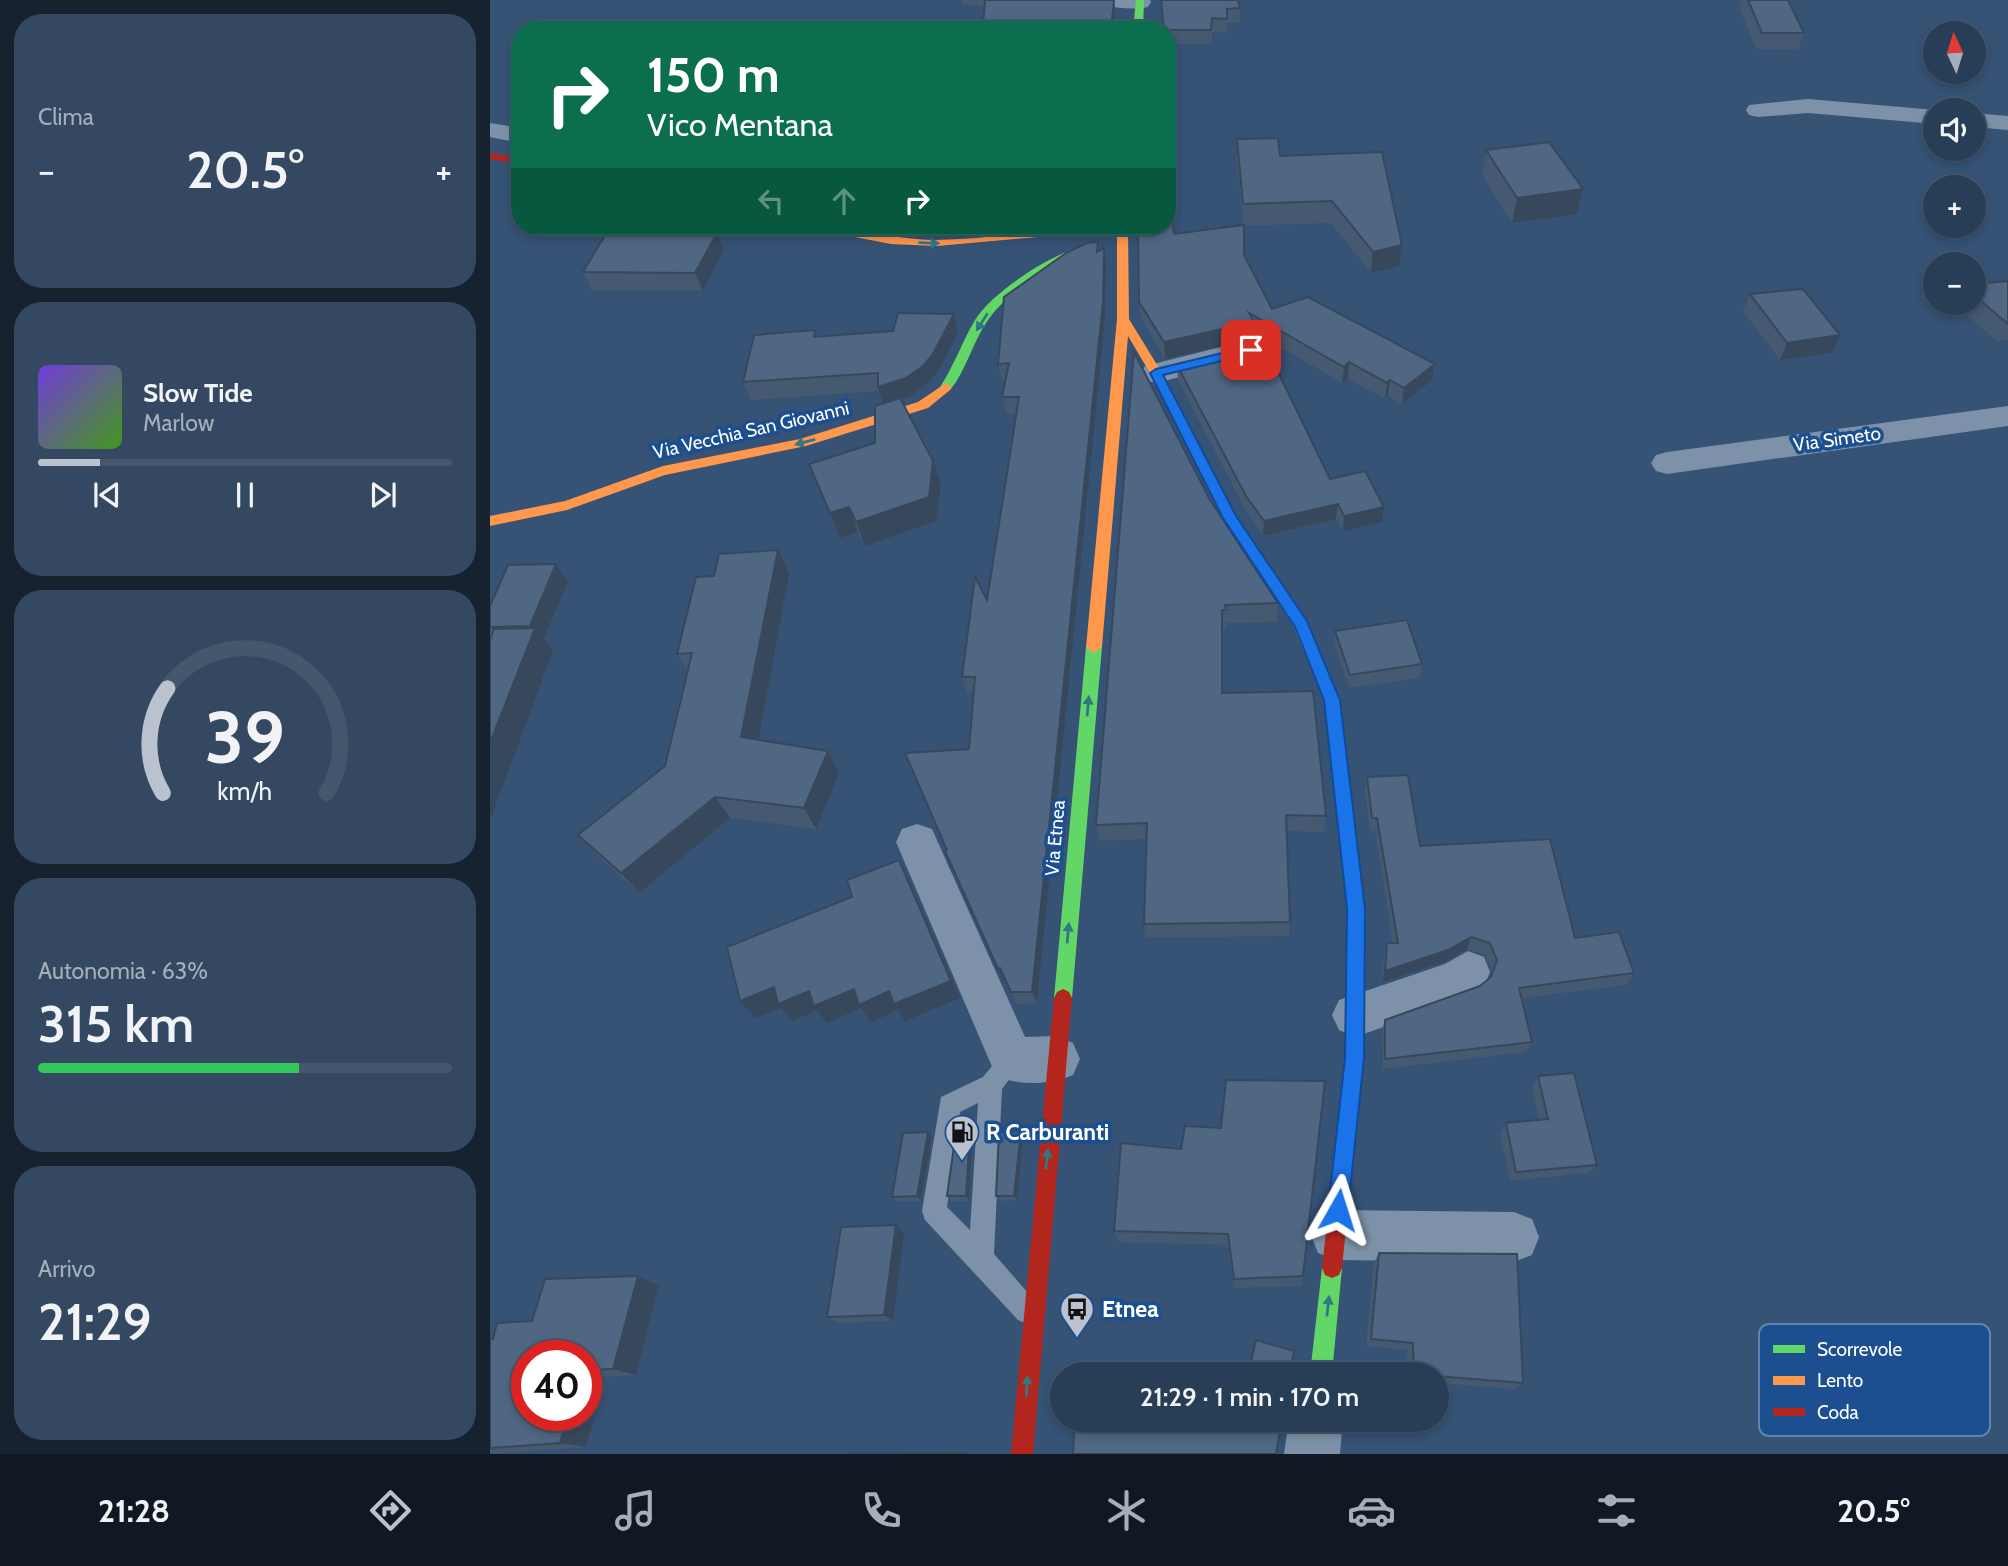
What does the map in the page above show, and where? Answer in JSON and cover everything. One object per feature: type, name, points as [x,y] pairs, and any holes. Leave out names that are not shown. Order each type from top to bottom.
[{"type":"street","points":[[1111,0],[1140,1],[1139,21]]},
{"type":"street","points":[[1758,110],[1808,106],[1923,116]]},
{"type":"street","points":[[1986,121],[2008,123]]},
{"type":"street","points":[[490,130],[511,134]]},
{"type":"street","points":[[490,156],[511,160]]},
{"type":"street","points":[[860,235],[891,241],[1074,245],[1100,235]]},
{"type":"street","name":"Via Etnea","points":[[1022,1454],[1032,1317],[1123,319],[1115,250],[1120,235]]},
{"type":"street","name":"Via Vecchia San Giovanni","points":[[490,522],[566,505],[663,471],[802,443],[923,405],[941,392],[953,378],[982,320],[993,306],[1074,245]]},
{"type":"street","points":[[1123,319],[1156,373],[1230,518],[1301,625],[1332,700],[1356,909],[1355,1015],[1354,1058],[1322,1362]]},
{"type":"street","points":[[1156,373],[1251,350]]},
{"type":"street","name":"Via Simeto","points":[[1667,463],[2008,416]]},
{"type":"street","points":[[916,842],[1002,1072],[1057,1059]]},
{"type":"street","points":[[1355,1015],[1459,980],[1468,972]]},
{"type":"street","points":[[1336,1236],[1514,1237]]},
{"type":"street","points":[[1312,1454],[1315,1432]]},
{"type":"lane","points":[[981,1259],[1002,1072]]},
{"type":"lane","points":[[1002,1072],[949,1105],[934,1211],[1032,1317]]},
{"type":"building","points":[[985,0],[1114,0],[1112,21],[983,21]]},
{"type":"building","points":[[1161,0],[1238,0],[1240,8],[1227,9],[1227,19],[1212,18],[1211,30],[1176,30],[1176,21],[1163,21]]},
{"type":"building","points":[[1748,0],[1788,0],[1804,33],[1762,33]]},
{"type":"building","points":[[1278,138],[1280,156],[1382,152],[1402,245],[1373,252],[1332,201],[1243,204],[1237,139]]},
{"type":"building","points":[[1549,142],[1583,189],[1517,198],[1486,150]]},
{"type":"building","points":[[1244,225],[1244,255],[1272,309],[1308,297],[1435,364],[1404,388],[1390,380],[1387,383],[1349,362],[1344,367],[1249,313],[1254,322],[1164,342],[1139,302],[1138,235],[1176,235]]},
{"type":"building","points":[[605,235],[716,235],[695,273],[583,272]]},
{"type":"building","points":[[1098,242],[1097,252],[1104,248],[1103,302],[1032,992],[1011,992],[945,851],[947,850],[905,753],[969,749],[975,677],[962,677],[975,577],[987,600],[1019,397],[1002,397],[1009,363],[998,364],[1004,297],[1066,253],[1087,243]]},
{"type":"building","points":[[2008,281],[2008,324],[1986,305],[1986,283]]},
{"type":"building","points":[[1803,289],[1840,335],[1787,343],[1750,294]]},
{"type":"building","points":[[898,313],[954,314],[933,354],[923,366],[906,378],[878,387],[878,373],[743,382],[754,335],[815,330],[814,337],[893,331]]},
{"type":"building","points":[[1264,343],[1330,479],[1365,471],[1384,507],[1344,516],[1338,504],[1264,521],[1246,496],[1177,365]]},
{"type":"building","points":[[1134,352],[1210,500],[1278,603],[1225,605],[1226,610],[1222,610],[1222,693],[1313,691],[1326,816],[1286,815],[1290,922],[1144,924],[1147,823],[1096,825]]},
{"type":"building","points":[[900,398],[933,461],[929,497],[856,522],[849,507],[830,513],[809,464],[875,443],[875,406]]},
{"type":"building","points":[[778,550],[741,737],[828,751],[804,808],[715,797],[621,873],[578,835],[665,766],[692,653],[677,654],[696,577],[714,576],[719,554]]},
{"type":"building","points":[[556,564],[530,626],[490,627],[490,606],[508,565]]},
{"type":"building","points":[[1407,620],[1422,664],[1350,675],[1335,631]]},
{"type":"building","points":[[535,628],[490,743],[490,640],[494,629]]},
{"type":"building","points":[[1408,775],[1420,846],[1550,839],[1575,938],[1619,932],[1634,973],[1519,988],[1532,1042],[1385,1059],[1385,1020],[1480,986],[1491,977],[1497,960],[1490,943],[1471,937],[1448,950],[1385,971],[1387,943],[1398,943],[1377,818],[1372,818],[1367,777]]},
{"type":"building","points":[[899,860],[951,981],[894,1004],[889,991],[859,1005],[854,989],[814,1006],[809,991],[778,1004],[774,987],[740,1001],[727,947],[852,897],[847,880]]},
{"type":"building","points":[[1574,1073],[1597,1165],[1516,1172],[1506,1123],[1548,1119],[1538,1076]]},
{"type":"building","points":[[1226,1080],[1325,1081],[1303,1276],[1234,1279],[1228,1234],[1114,1231],[1121,1143],[1181,1149],[1185,1126],[1221,1128]]},
{"type":"building","points":[[1021,1131],[1014,1196],[996,1196],[999,1132]]},
{"type":"building","points":[[928,1132],[917,1196],[892,1197],[903,1133]]},
{"type":"building","points":[[956,1132],[970,1132],[966,1196],[947,1196]]},
{"type":"building","points":[[896,1225],[884,1315],[827,1317],[841,1227]]},
{"type":"building","points":[[1379,1253],[1517,1254],[1523,1383],[1449,1377],[1449,1362],[1414,1362],[1413,1343],[1371,1339]]},
{"type":"building","points":[[638,1276],[613,1369],[602,1369],[602,1340],[511,1340],[511,1431],[564,1431],[560,1443],[490,1448],[490,1339],[493,1339],[497,1323],[532,1321],[545,1279]]},
{"type":"building","points":[[1256,1340],[1294,1351],[1292,1362],[1251,1362]]},
{"type":"building","points":[[1074,1432],[1280,1432],[1276,1454],[1073,1454]]},
{"type":"building","points":[[967,1453],[967,1454],[846,1454]]},
{"type":"traffic: fast","points":[[1139,21],[1140,0]]},
{"type":"traffic: fast","points":[[946,387],[977,327],[991,308],[1012,289],[1075,252]]},
{"type":"traffic: fast","points":[[1063,998],[1094,647]]},
{"type":"traffic: fast","points":[[1322,1362],[1332,1268]]},
{"type":"traffic: slow","points":[[860,235],[891,241],[937,243],[1025,235]]},
{"type":"traffic: slow","points":[[1094,647],[1123,319],[1123,235]]},
{"type":"traffic: slow","points":[[1123,319],[1156,373],[1230,518],[1301,625],[1332,700],[1338,750]]},
{"type":"traffic: slow","points":[[490,521],[567,505],[663,471],[801,443],[923,405],[946,387]]},
{"type":"traffic: jam","points":[[490,156],[511,160]]},
{"type":"traffic: jam","points":[[1332,1268],[1354,1058],[1356,910],[1338,750]]},
{"type":"traffic: jam","points":[[1022,1454],[1063,998]]},
{"type":"place","name":"R Carburanti","points":[[962,1162]]},
{"type":"place","name":"Etnea","points":[[1077,1339]]},
{"type":"route","points":[[1251,350],[1156,373],[1230,518],[1301,625],[1332,700],[1356,909],[1354,1058],[1338,1210]]}]
